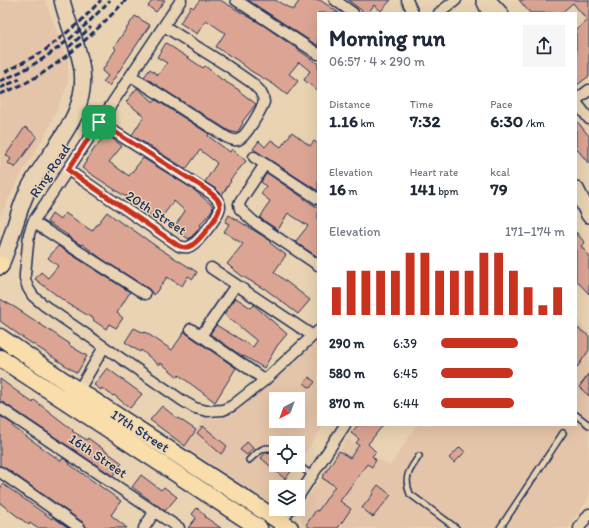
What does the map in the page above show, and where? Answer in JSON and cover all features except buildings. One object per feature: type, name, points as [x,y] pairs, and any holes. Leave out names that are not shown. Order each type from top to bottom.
[{"type":"main road","name":"17th Street","points":[[0,337],[79,390],[284,522]]},
{"type":"main road","name":"17th Street","points":[[0,358],[259,528]]},
{"type":"street","points":[[0,266],[27,192],[68,128],[80,102],[83,78],[82,65],[62,0]]},
{"type":"street","name":"Ring Road","points":[[181,0],[33,222],[29,234],[25,274],[25,280],[28,288],[45,306],[183,401],[195,408],[207,411],[223,410],[232,406],[265,380],[315,333]]},
{"type":"street","points":[[236,0],[317,53]]},
{"type":"street","points":[[334,0],[352,12]]},
{"type":"street","points":[[407,0],[413,12]]},
{"type":"street","points":[[440,12],[456,0]]},
{"type":"street","points":[[484,0],[490,12]]},
{"type":"street","points":[[491,0],[502,12]]},
{"type":"street","points":[[131,76],[232,140],[242,137],[262,108],[264,102],[263,97],[260,91],[252,83],[164,26]]},
{"type":"street","points":[[577,100],[589,90]]},
{"type":"street","points":[[577,102],[589,119]]},
{"type":"street","name":"20th Street","points":[[68,170],[172,242],[185,248],[196,244],[213,220],[220,208],[216,198],[204,188],[99,122]]},
{"type":"street","points":[[254,157],[317,198]]},
{"type":"street","points":[[265,164],[241,200],[239,204],[240,209],[254,222],[317,264]]},
{"type":"street","points":[[577,191],[589,215]]},
{"type":"street","points":[[33,222],[145,294]]},
{"type":"street","points":[[211,268],[315,333]]},
{"type":"street","points":[[201,336],[236,285]]},
{"type":"street","points":[[191,329],[265,380]]},
{"type":"street","points":[[70,404],[104,346]]},
{"type":"street","name":"16th Street","points":[[0,408],[156,511],[179,528]]},
{"type":"street","points":[[305,486],[344,426]]},
{"type":"street","points":[[0,472],[80,528]]},
{"type":"street","points":[[144,528],[156,511]]},
{"type":"street","points":[[579,528],[589,514]]},
{"type":"lane","points":[[577,416],[589,425]]},
{"type":"lane","points":[[500,528],[563,433]]},
{"type":"lane","points":[[249,460],[261,448],[269,448]]},
{"type":"lane","points":[[419,456],[407,476],[406,485],[410,494],[456,528]]},
{"type":"lane","points":[[305,470],[312,475]]},
{"type":"shaded area","points":[[0,0],[45,0],[68,62],[68,84],[47,132],[23,171],[0,216]]},
{"type":"shaded area","points":[[577,316],[589,340],[589,497],[568,528],[307,528],[302,524],[301,516],[305,516],[305,502],[347,439],[390,466],[416,426],[577,426]]},
{"type":"shaded area","points":[[317,341],[317,426],[323,426],[305,453],[305,436],[269,436],[269,472],[291,472],[286,480],[269,480],[269,502],[185,447],[204,418],[216,419],[235,413]]},
{"type":"railway","points":[[5,72],[44,51],[81,21],[101,0]]},
{"type":"railway","points":[[0,81],[31,66],[60,47],[86,25],[110,0]]},
{"type":"railway","points":[[0,94],[19,86],[53,66],[83,42],[126,0]]},
{"type":"railway","points":[[69,47],[91,27]]},
{"type":"railway","points":[[0,88],[20,79]]},
{"type":"route","points":[[99,122],[204,188],[216,198],[219,202],[220,208],[196,244],[185,248],[179,246],[68,170],[99,122]]}]
